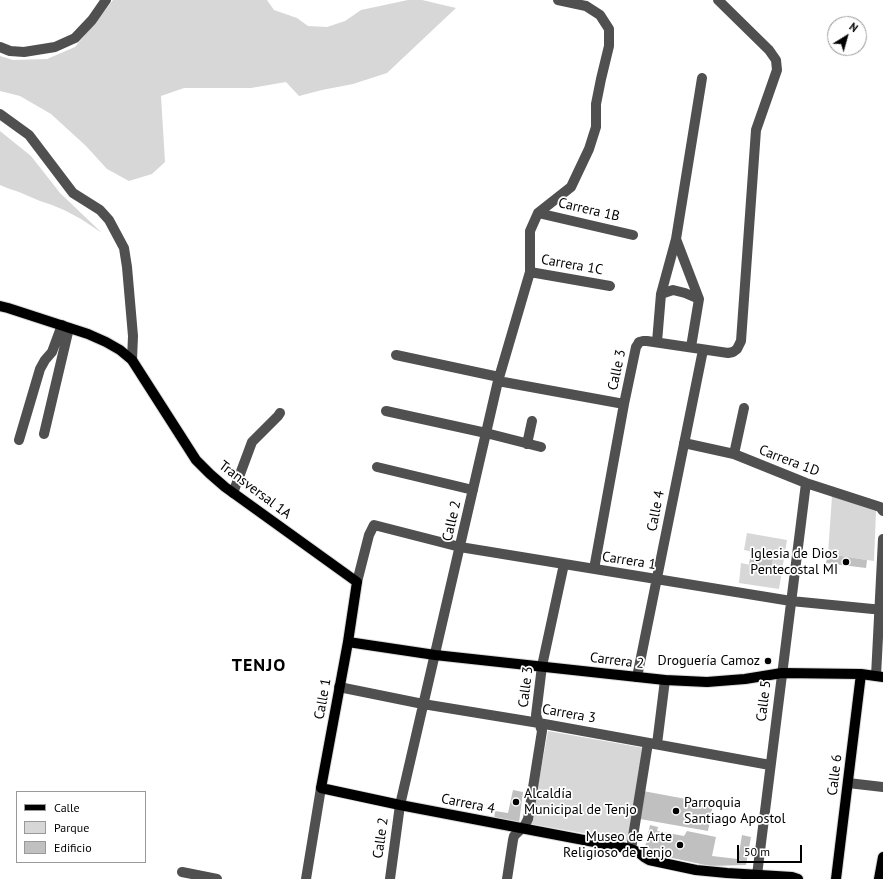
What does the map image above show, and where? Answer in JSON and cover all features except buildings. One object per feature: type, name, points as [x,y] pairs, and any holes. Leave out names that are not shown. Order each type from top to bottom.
[{"type":"main road","name":"Transversal 1A","points":[[0,306],[88,334],[120,350],[132,360],[196,460],[210,474],[233,493],[358,582]]},
{"type":"main road","name":"Calle 1","points":[[321,788],[358,582]]},
{"type":"main road","name":"Carrera 2","points":[[348,642],[435,655],[665,680],[707,682],[745,679],[782,673],[861,674],[880,677]]},
{"type":"main road","name":"Calle 6","points":[[836,879],[861,674]]},
{"type":"main road","name":"Carrera 4","points":[[321,788],[631,849],[649,860],[727,876],[757,875],[792,877],[798,879]]},
{"type":"main road","points":[[879,879],[883,857]]},
{"type":"street","points":[[0,47],[10,51],[24,52],[55,47],[75,38],[92,20],[106,0]]},
{"type":"street","name":"Calle 2","points":[[390,879],[400,804],[423,704],[499,379],[530,272],[530,230],[538,213],[571,187],[589,149],[596,127],[596,104],[610,46],[610,29],[600,14],[586,6],[558,0]]},
{"type":"street","points":[[702,78],[676,239],[661,294],[657,342],[703,350],[733,352],[737,349],[741,341],[756,130],[777,70],[776,60],[769,50],[718,0]]},
{"type":"street","points":[[0,114],[29,135],[73,193],[100,210],[109,220],[124,248],[128,266],[133,336],[132,360]]},
{"type":"street","name":"Carrera 1B","points":[[538,213],[633,235]]},
{"type":"street","points":[[676,239],[699,299],[691,347]]},
{"type":"street","name":"Carrera 1C","points":[[530,272],[610,286]]},
{"type":"street","points":[[661,294],[673,290],[699,299]]},
{"type":"street","points":[[44,434],[65,326]]},
{"type":"street","points":[[19,440],[40,369],[52,352],[65,326]]},
{"type":"street","name":"Calle 3","points":[[594,569],[636,347],[639,342],[647,340],[657,342]]},
{"type":"street","name":"Calle 4","points":[[637,677],[703,350]]},
{"type":"street","points":[[396,355],[499,379],[624,404]]},
{"type":"street","points":[[734,454],[744,408]]},
{"type":"street","points":[[386,411],[541,447]]},
{"type":"street","points":[[233,493],[252,442],[280,413]]},
{"type":"street","points":[[527,444],[532,422]]},
{"type":"street","name":"Carrera 1D","points":[[684,443],[734,454],[806,483],[880,507],[883,511]]},
{"type":"street","points":[[376,466],[473,490]]},
{"type":"street","name":"Calle 5","points":[[757,875],[806,483]]},
{"type":"street","name":"Carrera 1","points":[[374,525],[460,547],[791,601],[881,610]]},
{"type":"street","name":"Calle 1","points":[[358,582],[369,535],[374,525]]},
{"type":"street","points":[[880,677],[883,539]]},
{"type":"street","name":"Calle 3","points":[[507,879],[514,836],[525,825],[528,819],[542,731],[536,715],[542,666],[564,564]]},
{"type":"street","points":[[631,849],[665,680]]},
{"type":"street","name":"Carrera 3","points":[[339,687],[423,704],[539,723],[770,765]]},
{"type":"street","points":[[848,783],[883,787]]},
{"type":"street","name":"Calle 1","points":[[306,879],[321,788]]},
{"type":"street","points":[[182,872],[217,879]]},
{"type":"green space","points":[[113,0],[267,0],[274,10],[297,18],[308,26],[327,27],[345,21],[361,10],[408,0],[422,0],[456,8],[387,73],[353,84],[299,96],[286,82],[251,88],[184,88],[161,96],[165,162],[152,174],[129,181],[107,169],[86,146],[51,114],[20,96],[0,91],[0,56],[13,60],[47,59],[75,47]]},
{"type":"green space","points":[[0,131],[31,156],[60,193],[102,233],[64,210],[0,185]]},
{"type":"green space","points":[[832,496],[876,511],[874,561],[828,554]]},
{"type":"green space","points":[[747,533],[787,540],[779,589],[739,583],[741,563],[770,569],[773,556],[744,550]]},
{"type":"green space","points":[[548,731],[644,748],[628,841],[531,824]]},
{"type":"place","name":"Iglesia de Dios Pentecostal MI","points":[[846,562]]},
{"type":"place","name":"Droguería Camoz","points":[[768,661]]},
{"type":"place","name":"Alcaldía Municipal de Tenjo","points":[[516,802]]},
{"type":"place","name":"Parroquia Santiago Apostol","points":[[676,811]]},
{"type":"place","name":"Museo de Arte Religioso de Tenjo","points":[[680,845]]},
{"type":"district","name":"TENJO","points":[[259,666]]}]
